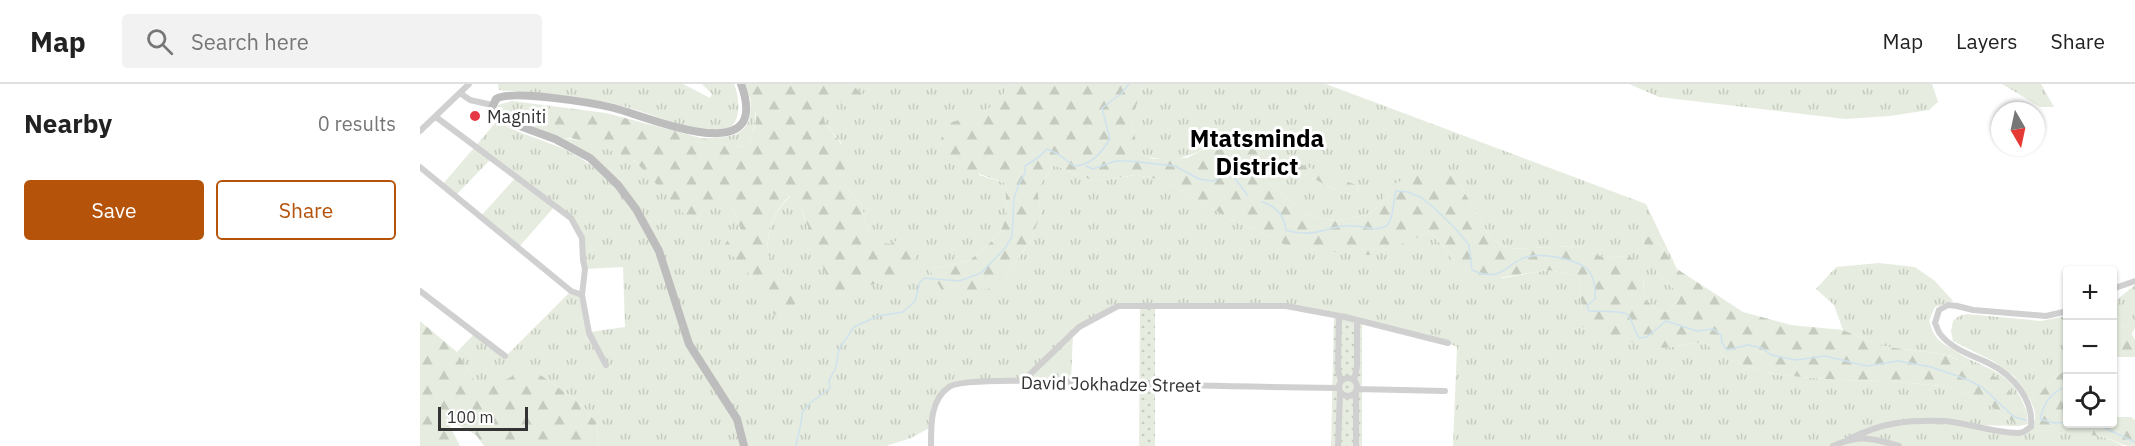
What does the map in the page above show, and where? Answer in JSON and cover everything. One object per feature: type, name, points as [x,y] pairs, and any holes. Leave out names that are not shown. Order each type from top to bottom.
[{"type":"main road","points":[[741,84],[747,104],[746,117],[733,131],[719,134],[682,129],[592,103],[510,94],[500,96],[492,105],[493,114],[498,118],[555,139],[590,158],[618,185],[636,209],[659,251],[688,344],[737,419],[744,446]]},
{"type":"street","points":[[420,131],[469,84]]},
{"type":"street","points":[[460,93],[470,100],[492,105]]},
{"type":"street","points":[[436,117],[571,218],[582,238],[585,269],[582,295],[590,333],[606,365]]},
{"type":"street","points":[[420,168],[571,291],[582,295]]},
{"type":"street","points":[[2117,287],[2135,281]]},
{"type":"street","points":[[420,291],[506,356]]},
{"type":"street","points":[[1833,446],[1873,427],[1895,422],[1947,421],[2022,433],[2031,427],[2032,415],[2028,400],[2013,381],[1991,364],[1971,356],[1941,335],[1935,323],[1939,310],[1948,305],[1973,310],[2046,316],[2063,312]]},
{"type":"street","points":[[1022,381],[1079,327],[1118,306],[1286,306],[1339,316],[1448,343]]},
{"type":"street","points":[[1338,446],[1339,316]]},
{"type":"street","points":[[1356,446],[1354,380],[1357,367],[1357,321]]},
{"type":"street","points":[[1340,387],[1348,378],[1354,380]]},
{"type":"street","name":"David Jokhadze Street","points":[[931,446],[934,408],[940,396],[950,386],[962,383],[1022,381],[1340,387]]},
{"type":"street","points":[[1340,387],[1349,397],[1356,391],[1445,391]]},
{"type":"street","points":[[1849,439],[1872,439],[1899,446]]},
{"type":"green space","points":[[498,84],[683,84],[710,98],[712,94],[702,84],[734,84],[738,113],[734,124],[730,127],[705,130],[680,125],[614,104],[565,96],[499,90]]},
{"type":"green space","points":[[743,84],[851,84],[871,101],[866,113],[850,109],[838,100],[821,105],[825,123],[859,167],[848,189],[862,207],[868,231],[880,243],[892,244],[905,234],[917,240],[917,253],[906,275],[864,287],[857,293],[833,293],[800,205],[790,196],[772,222],[767,254],[795,286],[795,311],[786,320],[774,314],[750,275],[724,246],[729,238],[741,231],[735,212],[725,203],[699,214],[696,227],[634,160],[602,147],[571,138],[561,139],[541,131],[551,106],[606,113],[735,147],[747,145],[755,126],[756,114]]},
{"type":"green space","points":[[851,84],[1009,84],[998,101],[985,111],[950,123],[979,175],[1005,183],[1007,216],[999,235],[969,261],[929,269],[1001,286],[1032,237],[1041,214],[1037,188],[1054,165],[1089,179],[1104,180],[1136,175],[1162,180],[1230,219],[1291,248],[1415,239],[1428,231],[1443,246],[1458,269],[1503,278],[1548,270],[1579,276],[1582,310],[1664,348],[1702,342],[1737,363],[1777,375],[1951,387],[1989,405],[2019,426],[1978,425],[2001,433],[2024,435],[2029,430],[2078,432],[2102,437],[2123,446],[1453,446],[1457,347],[1286,306],[1118,306],[1073,333],[1071,383],[1022,382],[950,386],[940,396],[931,427],[911,438],[886,446],[599,446],[596,422],[580,403],[542,376],[512,378],[498,383],[476,383],[457,352],[475,333],[506,356],[571,291],[582,295],[590,332],[625,327],[623,267],[585,269],[579,233],[571,220],[555,206],[518,248],[480,217],[516,177],[491,159],[455,196],[442,185],[497,121],[516,131],[566,150],[601,173],[632,208],[660,247],[641,210],[609,173],[561,139],[589,142],[630,158],[651,177],[696,226],[699,214],[724,202],[735,212],[741,232],[729,238],[725,246],[750,275],[774,313],[795,286],[767,255],[772,222],[779,209],[791,196],[800,205],[805,219],[864,287],[882,281],[892,244],[880,244],[868,231],[862,207],[848,189],[842,144],[825,123],[820,105],[838,100],[850,109],[871,101]]},
{"type":"green space","points":[[1009,84],[1143,84],[1131,123],[1136,141],[1136,153],[1154,159],[1187,158],[1216,143],[1232,139],[1359,186],[1355,194],[1342,193],[1306,175],[1253,161],[1255,172],[1306,214],[1334,221],[1366,215],[1381,205],[1390,186],[1422,171],[1442,170],[1453,175],[1491,239],[1508,249],[1577,246],[1605,258],[1627,256],[1643,264],[1644,298],[1656,309],[1667,312],[1679,300],[1680,295],[1656,271],[1656,257],[1645,247],[1642,237],[1646,236],[1657,240],[1677,269],[1743,312],[1791,325],[1843,330],[1881,346],[1947,355],[2006,382],[2017,408],[2027,413],[2028,424],[2019,426],[1989,405],[1951,387],[1777,375],[1737,363],[1702,342],[1664,348],[1616,339],[1572,323],[1582,310],[1579,276],[1548,270],[1480,281],[1458,269],[1443,246],[1428,231],[1415,239],[1369,255],[1291,248],[1230,219],[1162,180],[1136,175],[1103,180],[1089,179],[1054,165],[1037,188],[1041,214],[1032,237],[1001,286],[946,297],[929,269],[969,261],[999,235],[1007,216],[1005,183],[943,161],[940,141],[949,123],[985,111],[998,101]]},
{"type":"green space","points":[[1143,84],[1326,84],[1646,204],[1677,269],[1657,240],[1642,237],[1645,247],[1656,257],[1656,271],[1680,295],[1679,300],[1667,312],[1656,309],[1644,298],[1644,282],[1627,256],[1605,258],[1577,246],[1508,249],[1491,239],[1453,175],[1442,170],[1390,186],[1381,205],[1366,215],[1334,221],[1306,214],[1255,172],[1253,161],[1306,175],[1342,193],[1355,194],[1359,186],[1216,143],[1177,158],[1158,159],[1136,153],[1136,141],[1131,123]]},
{"type":"green space","points":[[1629,84],[1932,84],[1938,102],[1929,110],[1890,116],[1845,119],[1659,97]]},
{"type":"green space","points":[[2002,84],[2041,84],[2054,107],[2045,107],[2045,102],[2032,102]]},
{"type":"green space","points":[[750,97],[756,115],[747,145],[735,147],[697,138],[729,136],[744,128],[750,111]]},
{"type":"green space","points":[[512,101],[551,106],[541,131],[505,119],[497,112],[498,105]]},
{"type":"green space","points":[[1879,263],[1915,267],[1935,281],[1953,301],[1935,307],[1929,321],[1933,332],[1944,344],[2005,378],[2014,386],[2027,413],[2017,408],[2008,390],[1975,368],[1948,355],[1881,346],[1843,330],[1834,305],[1816,289],[1836,267]]},
{"type":"green space","points":[[2135,285],[2135,328],[2131,335],[2127,325],[2117,329],[2117,300]]},
{"type":"green space","points":[[1140,306],[1155,306],[1155,446],[1139,446]]},
{"type":"green space","points":[[1967,314],[2041,321],[2063,317],[2063,372],[2048,383],[2042,393],[2030,399],[2015,377],[1993,361],[1953,341],[1951,331],[1953,321]]},
{"type":"green space","points":[[1334,315],[1362,322],[1362,446],[1331,446]]},
{"type":"green space","points":[[420,321],[457,352],[476,383],[500,381],[511,377],[521,369],[542,376],[580,403],[596,422],[599,446],[484,446],[476,435],[446,418],[460,446],[420,446]]},
{"type":"green space","points":[[2127,325],[2135,340],[2135,357],[2117,357],[2117,329]]},
{"type":"green space","points":[[2063,372],[2063,428],[2117,428],[2117,417],[2131,417],[2135,420],[2135,446],[2123,445],[2109,439],[2089,435],[2029,430],[2035,419],[2035,411],[2030,399],[2041,393],[2048,383]]},
{"type":"waterway","points":[[796,446],[802,413],[809,404],[830,388],[829,381],[836,367],[839,349],[854,327],[878,316],[903,312],[915,301],[920,282],[925,278],[959,281],[981,273],[1005,248],[1012,237],[1014,198],[1025,173],[1025,166],[1047,149],[1074,166],[1086,163],[1095,157],[1110,139],[1102,108],[1121,94],[1129,84]]},
{"type":"waterway","points":[[1086,166],[1093,169],[1115,161],[1129,161],[1175,166],[1199,179],[1213,181],[1225,175],[1234,177],[1248,196]]},
{"type":"waterway","points":[[1262,202],[1279,212],[1286,230],[1296,233],[1314,233],[1345,226],[1378,229],[1386,226],[1391,219],[1396,191],[1408,192],[1422,198],[1433,207],[1469,245],[1472,270],[1495,274],[1522,259],[1534,256],[1549,256],[1580,264],[1589,271],[1595,287],[1595,299],[1587,306],[1589,311],[1625,313],[1630,317],[1639,338],[1647,337],[1666,321],[1697,331],[1713,329],[1721,335],[1722,343],[1727,350],[1748,345],[1762,348],[1771,355],[1796,360],[1825,356],[1867,366],[1898,361],[1931,367],[1982,387],[2014,417],[2026,420]]},
{"type":"waterway","points":[[2063,388],[2049,399],[2040,419],[2054,423],[2063,422]]},
{"type":"waterway","points":[[2105,428],[2135,442]]},
{"type":"place","name":"Magniti","points":[[475,116]]},
{"type":"district","name":"Mtatsminda District","points":[[1257,152]]}]
